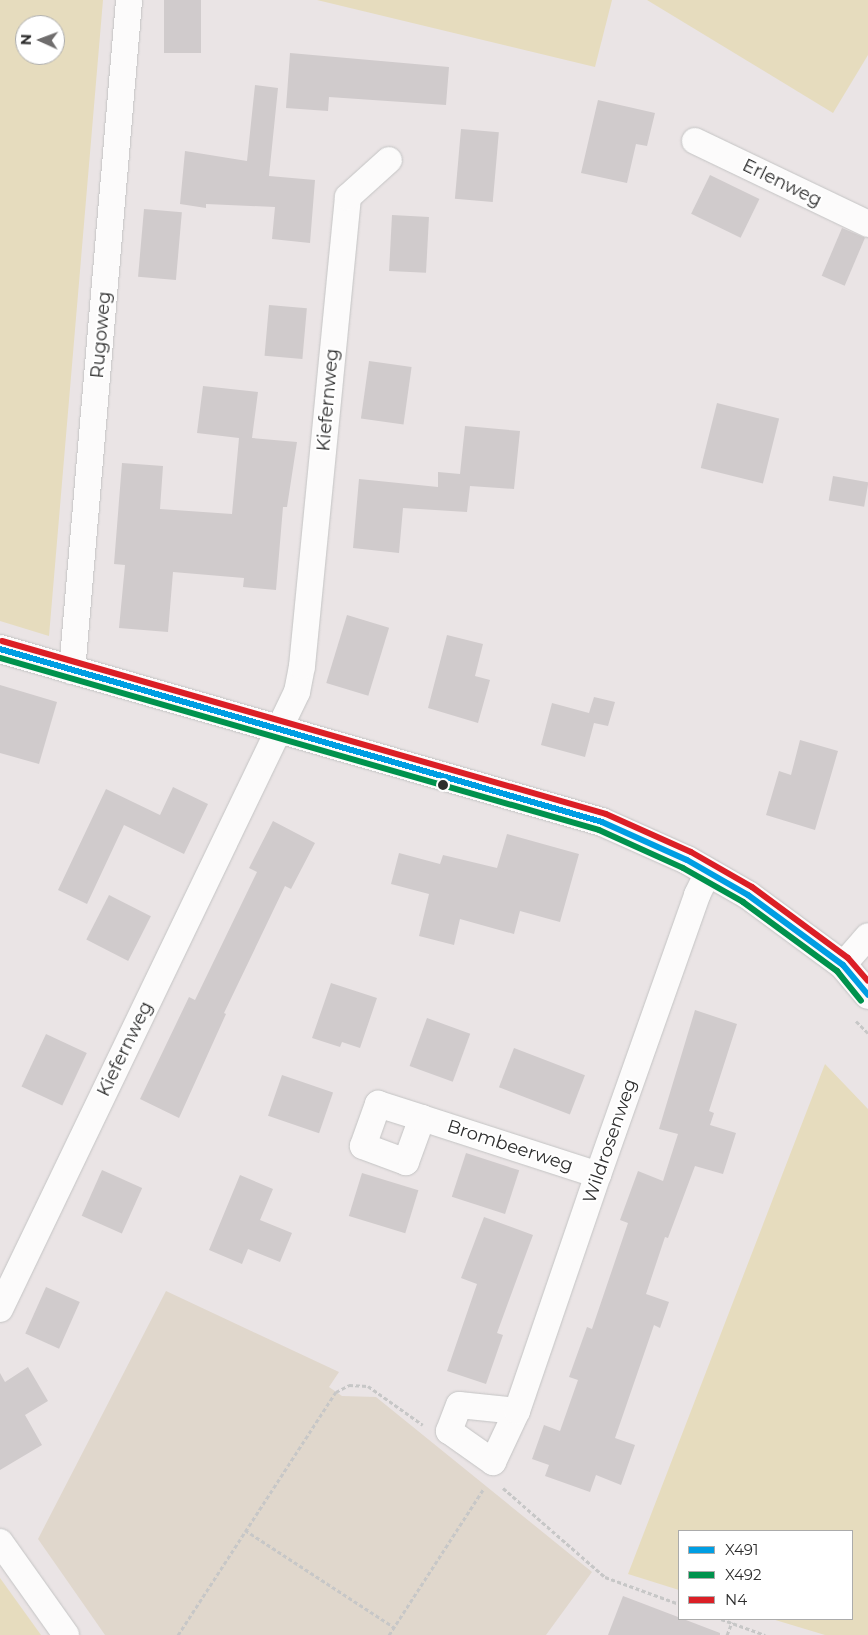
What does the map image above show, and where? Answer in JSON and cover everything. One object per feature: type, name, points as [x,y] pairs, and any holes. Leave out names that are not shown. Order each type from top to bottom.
[{"type":"street","name":"Rugoweg","points":[[72,670],[129,0]]},
{"type":"street","name":"Erlenweg","points":[[695,141],[868,224]]},
{"type":"street","name":"Kiefernweg","points":[[0,1309],[297,692],[302,666],[348,198],[389,160]]},
{"type":"street","points":[[0,649],[281,728],[602,822],[708,872],[748,895],[843,965],[868,994]]},
{"type":"street","name":"Wildrosenweg","points":[[492,1469],[517,1411],[697,895],[708,872]]},
{"type":"street","points":[[843,965],[868,936]]},
{"type":"street","name":"Brombeerweg","points":[[422,1118],[598,1175]]},
{"type":"street","points":[[492,1469],[449,1432],[460,1405],[517,1411]]},
{"type":"street","points":[[0,1542],[66,1635]]},
{"type":"path","points":[[855,1020],[868,1033]]},
{"type":"path","points":[[178,1635],[336,1392],[349,1385],[368,1386],[434,1434],[449,1432]]},
{"type":"path","points":[[389,1635],[492,1469],[605,1577],[678,1604]]},
{"type":"path","points":[[245,1530],[394,1627]]},
{"type":"path","points":[[725,1620],[765,1635]]},
{"type":"path","points":[[727,1635],[732,1622]]},
{"type":"shaded area","points":[[0,0],[103,0],[49,636],[0,621]]},
{"type":"shaded area","points":[[317,0],[612,0],[595,67]]},
{"type":"shaded area","points":[[647,0],[868,0],[868,55],[833,113]]},
{"type":"shaded area","points":[[825,1064],[868,1109],[868,1635],[825,1635],[775,1620],[853,1620],[853,1530],[678,1530],[678,1590],[628,1574]]},
{"type":"shaded area","points":[[166,1291],[339,1372],[329,1387],[342,1396],[376,1397],[592,1572],[546,1635],[105,1635],[38,1539]]},
{"type":"shaded area","points":[[0,1578],[41,1635],[0,1635]]},
{"type":"building","points":[[164,0],[201,0],[201,53],[164,53]]},
{"type":"building","points":[[290,53],[449,67],[446,105],[329,97],[328,111],[286,108]]},
{"type":"building","points":[[255,85],[278,88],[269,176],[315,180],[310,243],[272,239],[275,207],[206,204],[206,208],[180,204],[185,151],[247,161]]},
{"type":"building","points":[[598,100],[655,113],[647,146],[636,144],[627,183],[581,173]]},
{"type":"building","points":[[461,129],[499,132],[493,202],[455,199]]},
{"type":"building","points":[[710,175],[759,199],[741,238],[691,214]]},
{"type":"building","points":[[144,209],[182,212],[176,280],[138,277]]},
{"type":"building","points":[[392,215],[429,217],[426,273],[389,271]]},
{"type":"building","points":[[842,228],[865,238],[845,286],[822,276]]},
{"type":"building","points":[[269,305],[307,308],[302,359],[265,356]]},
{"type":"building","points":[[369,361],[412,367],[404,424],[361,418]]},
{"type":"building","points":[[203,386],[258,392],[252,438],[297,442],[287,507],[283,507],[276,590],[243,587],[244,578],[173,572],[168,632],[119,628],[125,565],[114,564],[122,463],[163,466],[160,509],[232,514],[239,438],[197,433]]},
{"type":"building","points":[[717,403],[779,418],[763,483],[701,468]]},
{"type":"building","points":[[465,426],[520,431],[514,489],[470,486],[467,512],[403,508],[399,553],[353,548],[359,479],[438,487],[438,472],[460,474]]},
{"type":"building","points":[[833,476],[868,482],[864,507],[829,501]]},
{"type":"building","points":[[347,615],[389,628],[368,696],[326,683]]},
{"type":"building","points":[[447,635],[483,644],[475,676],[490,680],[478,723],[428,708]]},
{"type":"building","points":[[0,685],[57,702],[39,764],[0,753]]},
{"type":"building","points":[[594,697],[615,702],[608,726],[594,723],[585,757],[541,745],[552,703],[589,713]]},
{"type":"building","points":[[800,740],[838,751],[815,830],[766,815],[779,771],[791,775]]},
{"type":"building","points":[[173,787],[208,804],[184,854],[124,825],[87,904],[58,890],[106,789],[160,815]]},
{"type":"building","points":[[273,821],[315,843],[291,889],[285,886],[224,1013],[226,1014],[179,1118],[140,1099],[189,997],[195,1000],[257,872],[249,868]]},
{"type":"building","points":[[507,834],[579,854],[560,922],[520,911],[514,934],[460,919],[454,945],[419,936],[429,894],[391,884],[399,853],[440,864],[443,855],[497,868]]},
{"type":"building","points":[[109,895],[151,916],[128,961],[86,940]]},
{"type":"building","points":[[331,983],[377,998],[360,1048],[342,1042],[340,1047],[312,1038]]},
{"type":"building","points":[[695,1010],[737,1024],[709,1111],[714,1113],[710,1125],[736,1133],[723,1174],[695,1166],[668,1238],[665,1237],[646,1294],[669,1302],[660,1328],[654,1325],[615,1438],[635,1445],[621,1485],[596,1475],[590,1492],[545,1476],[549,1465],[532,1459],[544,1425],[560,1431],[578,1380],[569,1377],[587,1327],[592,1329],[628,1223],[620,1220],[638,1171],[663,1181],[678,1134],[659,1129]]},
{"type":"building","points":[[427,1018],[470,1034],[453,1082],[410,1066]]},
{"type":"building","points":[[46,1034],[87,1053],[62,1106],[21,1087]]},
{"type":"building","points":[[514,1048],[585,1075],[570,1114],[499,1087]]},
{"type":"building","points":[[282,1075],[333,1093],[319,1133],[268,1116]]},
{"type":"building","points":[[466,1153],[519,1170],[505,1214],[452,1197]]},
{"type":"building","points":[[102,1170],[142,1188],[122,1234],[82,1216]]},
{"type":"building","points":[[362,1173],[418,1190],[405,1233],[349,1216]]},
{"type":"building","points":[[240,1175],[273,1189],[260,1220],[292,1233],[280,1262],[248,1249],[242,1264],[209,1250]]},
{"type":"building","points":[[484,1217],[533,1235],[497,1333],[503,1335],[486,1384],[447,1371],[477,1284],[461,1278]]},
{"type":"building","points":[[46,1287],[80,1302],[59,1349],[25,1334]]},
{"type":"building","points":[[28,1367],[48,1401],[25,1415],[42,1445],[0,1470],[0,1373],[5,1382]]},
{"type":"building","points":[[623,1596],[678,1617],[678,1620],[686,1620],[720,1633],[720,1635],[608,1635]]},
{"type":"transit line","name":"N4","points":[[2,641],[606,814],[691,852],[752,887],[848,958],[868,981]]},
{"type":"transit line","name":"X491","points":[[0,649],[602,822],[687,860],[748,895],[843,965],[868,995]]},
{"type":"transit line","name":"X492","points":[[0,658],[599,830],[683,868],[743,902],[837,971],[861,1001]]}]
